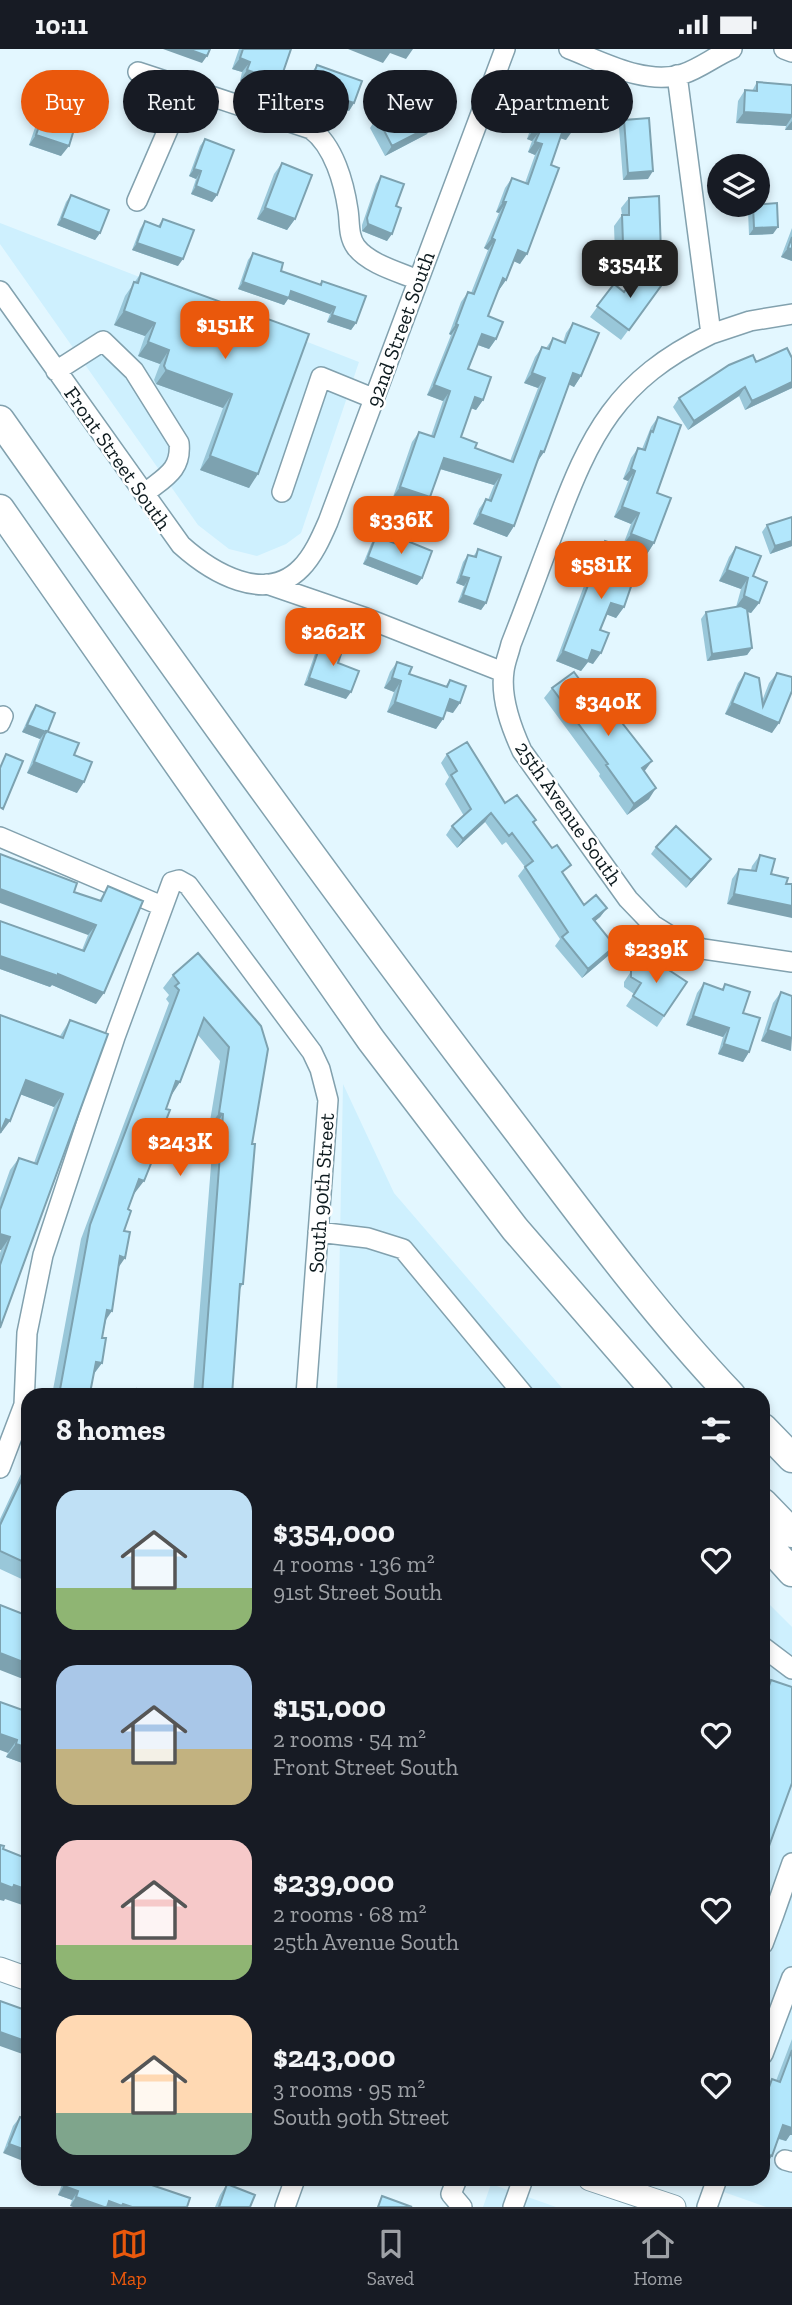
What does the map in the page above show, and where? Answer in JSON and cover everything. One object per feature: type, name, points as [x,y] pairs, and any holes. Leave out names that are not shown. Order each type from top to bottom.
[{"type":"highway","points":[[0,420],[127,600],[442,1031],[639,1290],[725,1388]]},
{"type":"highway","points":[[0,509],[379,1050],[515,1229],[653,1388]]},
{"type":"highway","points":[[770,1435],[792,1458]]},
{"type":"highway","points":[[770,1510],[792,1533]]},
{"type":"highway","points":[[770,1548],[792,1572]]},
{"type":"main road","points":[[0,1969],[21,1976]]},
{"type":"main road","points":[[611,2186],[674,2207]]},
{"type":"street","name":"92nd Street South","points":[[267,584],[291,577],[317,545],[338,497],[505,49]]},
{"type":"street","points":[[569,49],[638,74],[657,77],[677,75],[703,66],[732,49]]},
{"type":"street","points":[[783,49],[792,52]]},
{"type":"street","points":[[677,75],[711,334]]},
{"type":"street","points":[[219,99],[311,128],[321,136],[331,154],[341,184],[349,212],[351,238],[357,248],[382,264],[418,280]]},
{"type":"street","points":[[136,201],[166,133]]},
{"type":"street","name":"Front Street South","points":[[0,291],[181,545],[192,555],[229,577],[243,582],[267,584]]},
{"type":"street","points":[[267,584],[366,618],[503,672],[577,469],[597,431],[624,397],[647,374],[673,354],[711,334],[750,321],[792,314]]},
{"type":"street","points":[[57,371],[103,341],[134,371],[179,443],[180,453],[177,466],[144,494]]},
{"type":"street","points":[[282,492],[321,377],[375,399]]},
{"type":"street","name":"25th Avenue South","points":[[503,672],[507,711],[522,751],[639,913],[669,936],[703,949],[792,962]]},
{"type":"street","points":[[0,837],[162,906],[115,1037],[43,1255],[27,1333],[25,1388]]},
{"type":"street","name":"South 90th Street","points":[[162,906],[172,882],[179,880],[188,885],[312,1052],[320,1069],[328,1100],[307,1388]]},
{"type":"street","points":[[318,1232],[368,1238],[402,1249],[518,1388]]},
{"type":"street","points":[[0,1468],[21,1413]]},
{"type":"street","points":[[770,1652],[792,1669]]},
{"type":"street","points":[[770,1911],[792,1863]]},
{"type":"street","points":[[770,2036],[792,1977]]},
{"type":"street","points":[[285,2207],[292,2186]]},
{"type":"street","points":[[454,2186],[451,2194],[462,2207]]},
{"type":"street","points":[[513,2207],[520,2186]]},
{"type":"street","points":[[707,2207],[714,2186]]},
{"type":"shaded area","points":[[0,223],[359,362],[301,533],[286,544],[257,556],[229,549],[198,525],[0,244]]},
{"type":"shaded area","points":[[343,1084],[394,1193],[562,1388],[337,1388]]},
{"type":"shaded area","points":[[770,1605],[792,1627],[792,2207],[766,2207],[707,2186],[770,2186]]},
{"type":"shaded area","points":[[490,2186],[497,2186],[556,2207],[483,2207]]},
{"type":"building","points":[[188,49],[210,49],[207,56]]},
{"type":"building","points":[[243,49],[291,49],[284,70],[247,70],[250,62],[240,58]]},
{"type":"building","points":[[317,65],[331,70],[315,70]]},
{"type":"building","points":[[349,76],[362,81],[354,103],[349,101]]},
{"type":"building","points":[[757,82],[792,85],[792,115],[744,112],[745,90],[757,91]]},
{"type":"building","points":[[649,118],[653,171],[628,173],[625,133],[633,133],[633,119]]},
{"type":"building","points":[[37,133],[73,133],[69,146],[36,135]]},
{"type":"building","points":[[385,133],[417,133],[392,146]]},
{"type":"building","points":[[539,133],[562,133],[551,165],[559,168],[527,254],[518,250],[488,316],[503,322],[496,339],[482,334],[468,369],[491,377],[483,400],[475,397],[461,437],[477,443],[475,448],[513,462],[545,378],[532,373],[542,347],[549,349],[553,338],[565,343],[573,323],[599,333],[581,376],[573,373],[514,526],[480,514],[486,499],[491,501],[501,475],[444,458],[430,497],[400,487],[419,432],[434,437],[450,391],[434,385],[468,292],[474,294],[495,240],[492,238],[512,178],[528,184],[542,144],[535,142]]},
{"type":"building","points":[[205,139],[234,150],[217,195],[196,186],[201,171],[194,169]]},
{"type":"building","points":[[282,163],[312,175],[295,219],[265,208]]},
{"type":"building","points":[[381,176],[404,184],[396,206],[401,208],[392,234],[368,224],[367,218]]},
{"type":"building","points":[[71,195],[109,210],[100,233],[62,218]]},
{"type":"building","points":[[659,196],[661,252],[634,253],[634,243],[623,243],[622,215],[629,215],[629,198]]},
{"type":"building","points":[[777,203],[778,227],[754,228],[754,217],[770,217],[770,204]]},
{"type":"building","points":[[163,219],[194,230],[183,259],[137,243],[145,221],[160,227]]},
{"type":"building","points":[[253,253],[283,263],[281,271],[321,285],[322,281],[366,296],[356,323],[332,315],[335,307],[291,291],[289,298],[243,282]]},
{"type":"building","points":[[640,270],[661,286],[629,330],[597,306],[614,284],[624,292]]},
{"type":"building","points":[[141,273],[309,334],[258,474],[210,456],[232,394],[166,370],[164,366],[169,350],[148,342],[155,323],[124,311],[134,282],[138,283]]},
{"type":"building","points":[[787,348],[792,358],[792,382],[752,401],[745,387],[694,421],[679,398],[729,365],[753,355],[756,362]]},
{"type":"building","points":[[658,417],[681,425],[657,493],[671,498],[654,543],[631,534],[639,513],[622,507],[635,471],[631,469],[638,448],[645,450]]},
{"type":"building","points":[[792,517],[792,541],[775,546],[767,525]]},
{"type":"building","points":[[376,536],[402,546],[405,540],[432,551],[422,578],[368,557]]},
{"type":"building","points":[[605,541],[628,549],[624,561],[638,566],[624,607],[611,603],[600,630],[609,633],[601,653],[592,650],[588,661],[563,651]]},
{"type":"building","points":[[736,547],[761,556],[753,576],[767,582],[759,603],[744,596],[748,578],[727,570]]},
{"type":"building","points":[[478,549],[501,557],[486,603],[463,595],[469,578],[461,576],[468,555],[476,557]]},
{"type":"building","points":[[741,606],[747,609],[752,648],[712,654],[706,612]]},
{"type":"building","points":[[322,640],[343,648],[338,663],[359,671],[351,692],[309,678]]},
{"type":"building","points":[[397,662],[412,667],[409,674],[447,687],[450,680],[466,686],[460,703],[450,699],[443,719],[395,702],[401,681],[392,678]]},
{"type":"building","points":[[574,672],[598,705],[604,700],[652,761],[642,768],[656,788],[634,804],[552,688]]},
{"type":"building","points":[[745,673],[759,678],[763,706],[777,673],[792,677],[792,691],[779,723],[732,703]]},
{"type":"building","points":[[36,705],[55,713],[46,732],[27,725]]},
{"type":"building","points":[[46,731],[79,743],[74,755],[92,762],[84,782],[34,762]]},
{"type":"building","points":[[467,742],[505,803],[517,795],[552,848],[557,845],[571,865],[562,872],[584,905],[596,895],[607,908],[593,919],[615,946],[588,969],[562,937],[568,932],[525,867],[533,861],[512,833],[509,836],[491,813],[463,839],[452,826],[471,809],[451,775],[457,771],[447,754]]},
{"type":"building","points":[[6,754],[23,761],[3,809],[0,807],[0,768]]},
{"type":"building","points":[[676,826],[711,859],[691,880],[656,847]]},
{"type":"building","points":[[0,854],[77,883],[74,892],[101,901],[108,886],[143,901],[104,993],[58,974],[0,956],[0,921],[84,951],[96,925],[0,889]]},
{"type":"building","points":[[760,855],[775,859],[771,874],[788,878],[786,884],[792,884],[792,906],[734,894],[739,869],[756,871]]},
{"type":"building","points":[[198,953],[261,1026],[268,1049],[252,1144],[255,1144],[233,1388],[203,1388],[223,1114],[219,1113],[229,1047],[204,1018],[180,1082],[176,1081],[166,1109],[170,1110],[161,1133],[157,1131],[147,1159],[152,1161],[144,1181],[139,1179],[128,1209],[131,1211],[124,1231],[130,1232],[125,1258],[120,1256],[112,1311],[107,1310],[102,1338],[106,1338],[102,1363],[96,1362],[91,1388],[60,1388],[90,1225],[179,990],[175,986],[179,983],[173,975]]},
{"type":"building","points":[[643,953],[687,982],[664,1016],[633,996],[641,983],[631,977],[631,971]]},
{"type":"building","points":[[704,983],[723,990],[725,984],[750,992],[743,1013],[760,1018],[749,1052],[724,1044],[729,1028],[693,1016]]},
{"type":"building","points":[[781,992],[792,996],[792,1038],[768,1030]]},
{"type":"building","points":[[0,1015],[63,1038],[70,1020],[108,1034],[0,1328],[0,1265],[10,1237],[0,1234],[0,1210],[19,1158],[37,1164],[63,1094],[26,1080],[10,1121],[6,1119],[0,1133]]},
{"type":"building","points":[[21,1481],[21,1561],[0,1551],[0,1525]]},
{"type":"building","points":[[0,1605],[21,1613],[21,1661],[0,1653]]},
{"type":"building","points":[[771,1680],[792,1687],[792,1783],[770,1843]]},
{"type":"building","points":[[0,1702],[21,1710],[21,1746],[16,1744],[17,1740],[0,1734]]},
{"type":"building","points":[[0,1845],[4,1846],[3,1849],[21,1856],[21,1888],[14,1885],[13,1888],[0,1883]]},
{"type":"building","points":[[0,2001],[21,2008],[21,2040],[0,2032]]},
{"type":"building","points":[[792,2050],[792,2128],[783,2125],[772,2156],[770,2085],[772,2079],[780,2082]]},
{"type":"building","points":[[20,2117],[21,2117],[21,2148],[9,2144]]},
{"type":"building","points":[[64,2186],[155,2186],[190,2198],[187,2207],[132,2207],[109,2201],[107,2207],[104,2207],[76,2197],[78,2191]]},
{"type":"building","points":[[226,2186],[255,2195],[250,2207],[219,2207]]},
{"type":"building","points":[[382,2196],[412,2207],[378,2207]]}]
